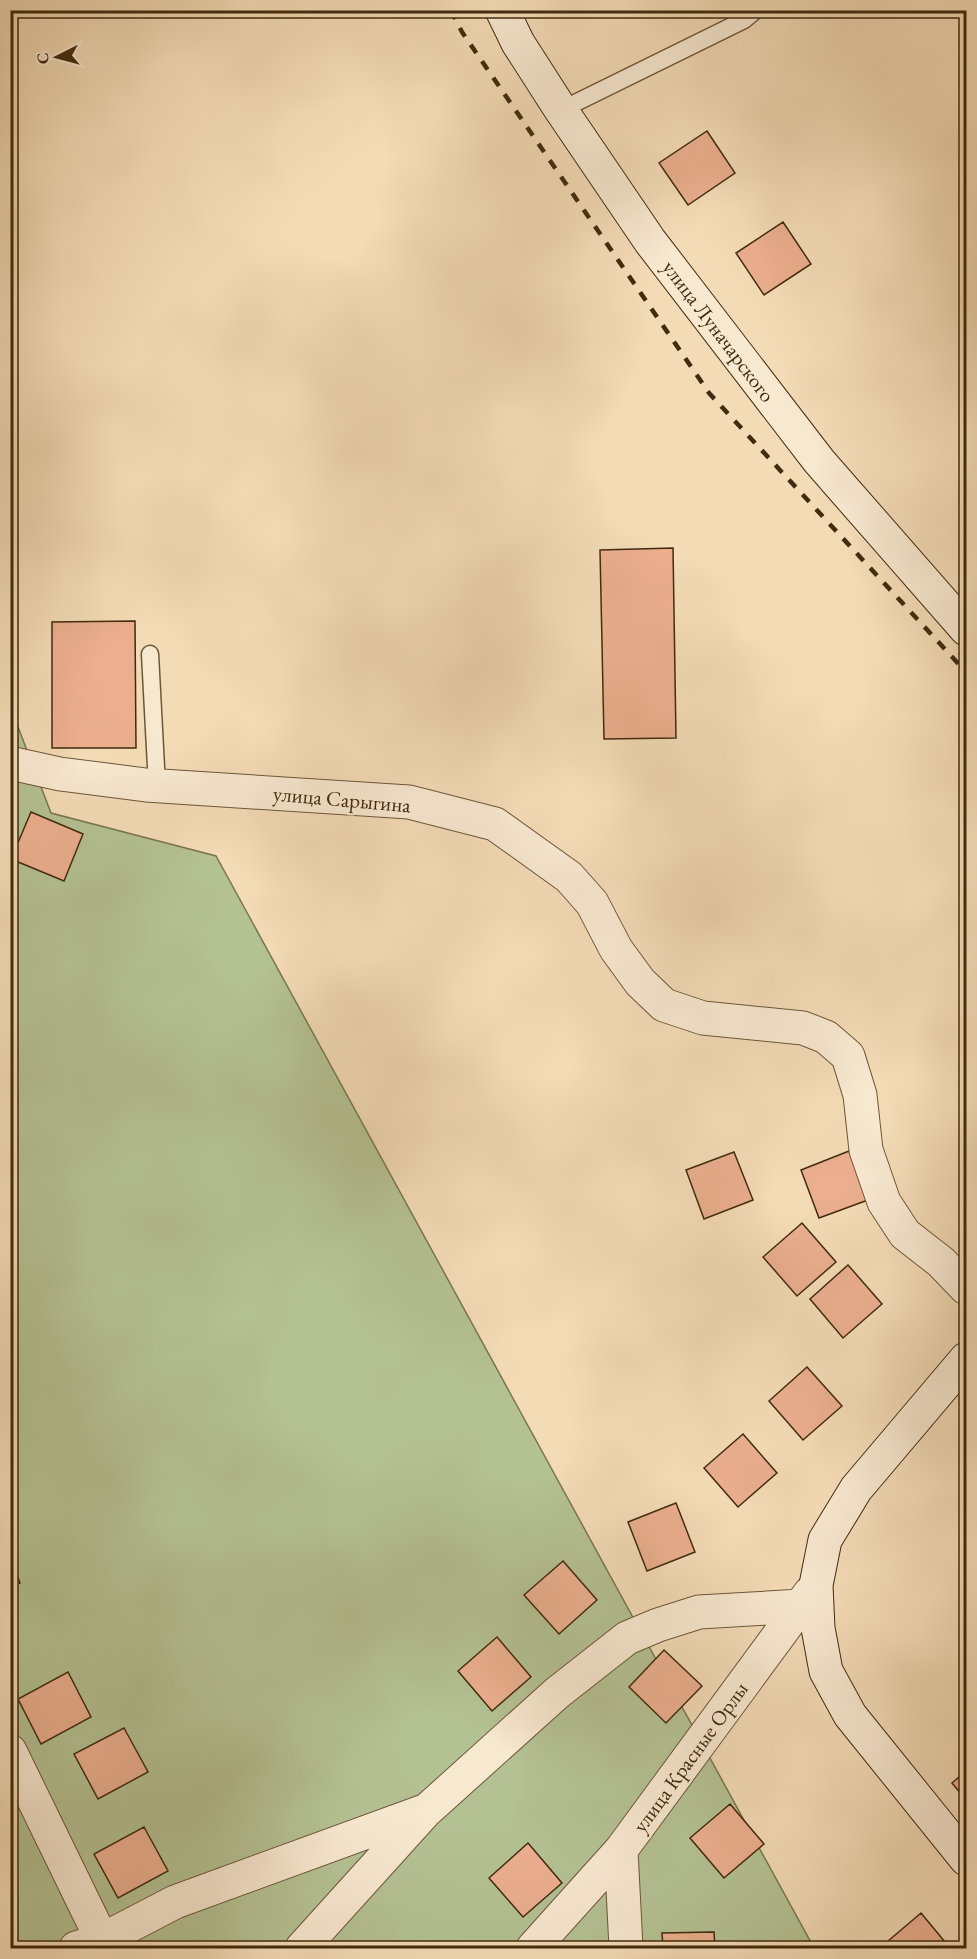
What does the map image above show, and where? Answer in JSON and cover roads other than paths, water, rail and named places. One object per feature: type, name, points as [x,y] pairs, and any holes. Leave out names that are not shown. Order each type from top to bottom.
[{"type":"street","name":"улица Луначарского","points":[[502,10],[518,43],[650,241],[819,461],[966,629]]},
{"type":"street","name":"улица Сарыгина","points":[[10,763],[60,774],[157,786],[409,802],[495,824],[569,877],[592,903],[616,949],[640,982],[664,1005],[704,1018],[803,1028],[826,1037],[849,1056],[860,1095],[866,1150],[884,1202],[905,1234],[941,1262],[966,1288]]},
{"type":"street","points":[[966,1359],[856,1489],[825,1540],[808,1595],[818,1628],[826,1671],[850,1715],[966,1859]]},
{"type":"street","points":[[302,1948],[427,1810],[557,1693],[627,1638],[699,1612],[808,1595]]},
{"type":"street","name":"улица Красные Орлы","points":[[626,1948],[621,1850],[808,1595]]},
{"type":"street","points":[[10,1751],[89,1944],[175,1902],[427,1810]]},
{"type":"street","points":[[533,1948],[621,1850]]},
{"type":"lane","points":[[561,110],[744,20],[756,10]]},
{"type":"lane","points":[[150,654],[157,786]]},
{"type":"railway","points":[[451,10],[462,32],[709,393],[966,672]]}]
